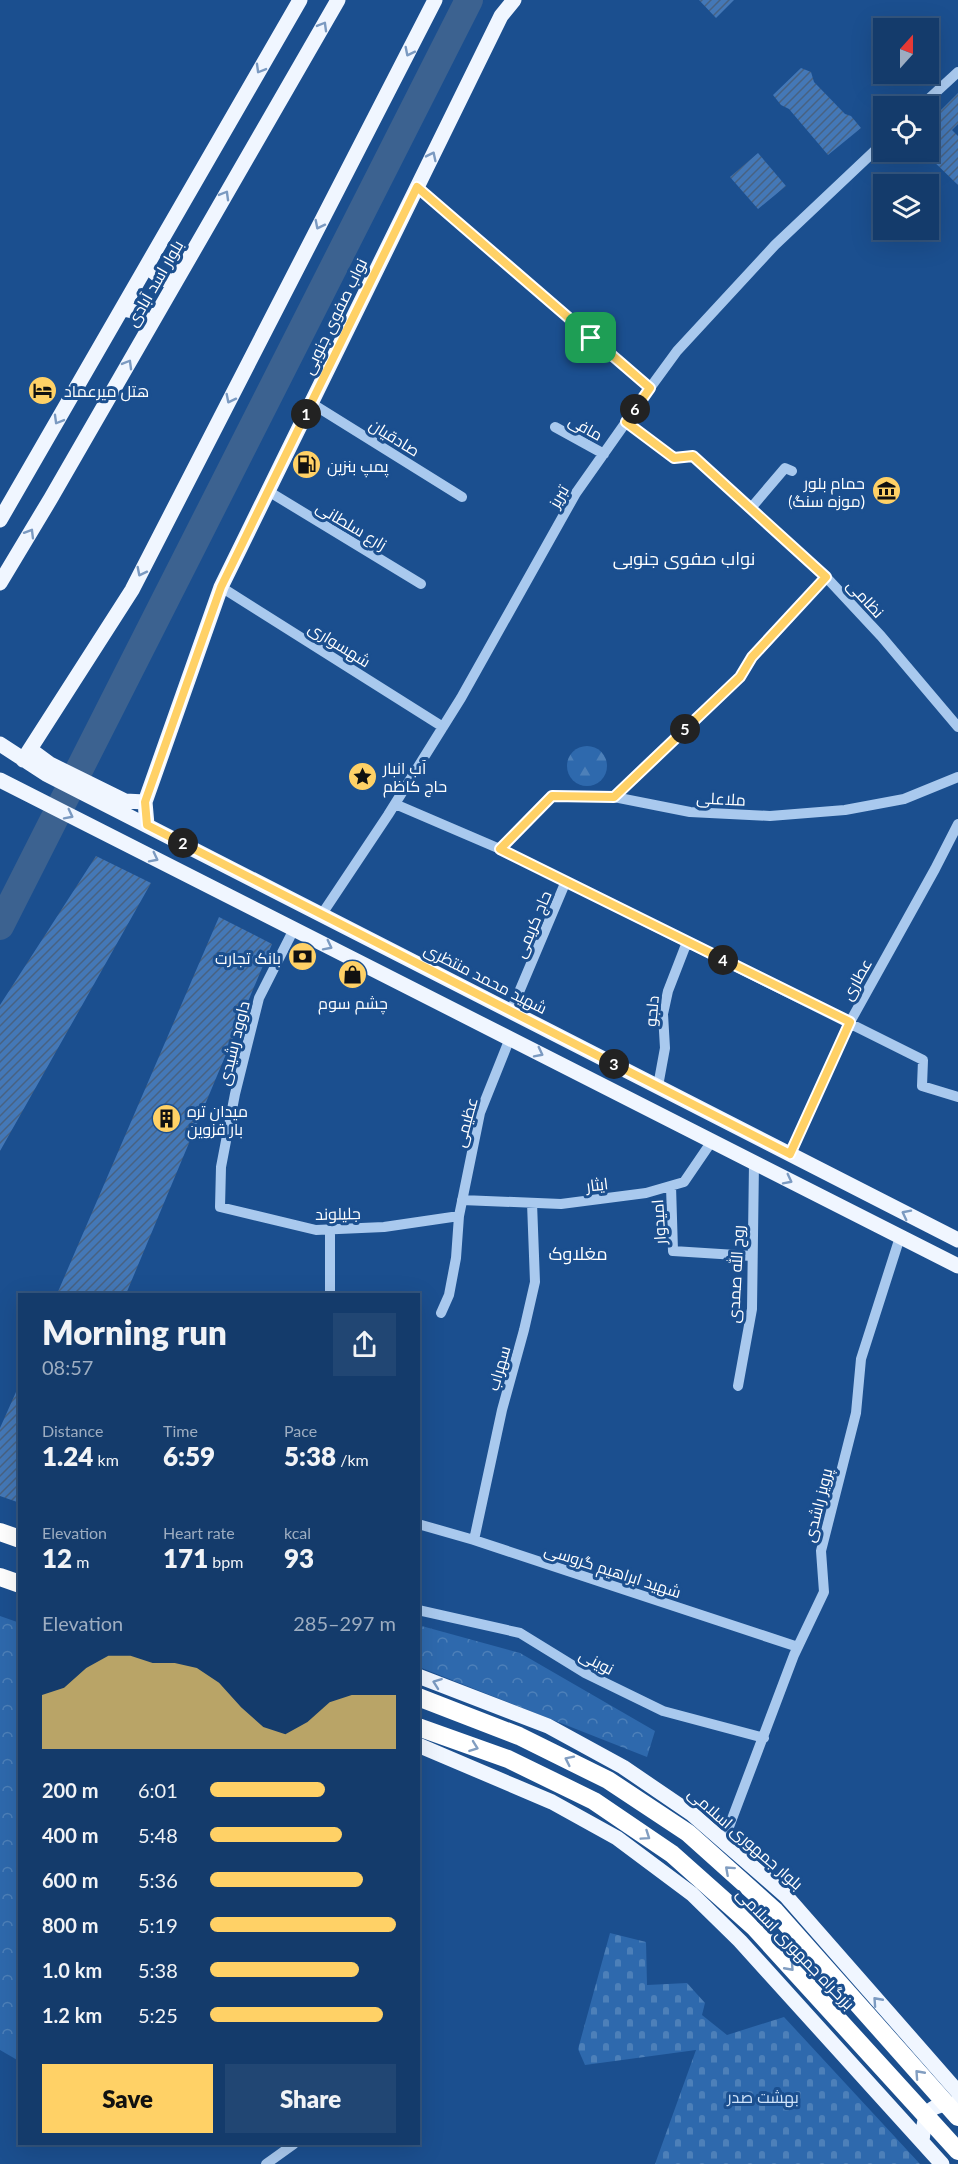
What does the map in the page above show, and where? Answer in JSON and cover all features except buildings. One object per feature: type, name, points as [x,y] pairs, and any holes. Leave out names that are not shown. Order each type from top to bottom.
[{"type":"highway","points":[[0,1532],[18,1538]]},
{"type":"highway","points":[[0,1577],[18,1583]]},
{"type":"highway","name":"بزرگراه جمهوری اسلامی","points":[[420,1697],[519,1736],[608,1780],[688,1833],[775,1911],[958,2117]]},
{"type":"highway","name":"بزرگراه جمهوری اسلامی","points":[[420,1728],[508,1759],[594,1802],[672,1854],[754,1927],[958,2151]]},
{"type":"main road","name":"بلوار اسد آبادی","points":[[0,520],[300,0]]},
{"type":"main road","name":"بلوار اسد آبادی","points":[[0,583],[338,0]]},
{"type":"main road","points":[[27,755],[132,590],[435,0]]},
{"type":"main road","name":"نواب صفوی جنوبی","points":[[147,825],[145,802],[221,587],[501,16],[514,0]]},
{"type":"main road","points":[[147,266],[162,279],[175,282]]},
{"type":"main road","points":[[122,309],[141,315],[150,326]]},
{"type":"main road","name":"شهید محمد منتظری","points":[[0,744],[27,755],[48,769],[123,806],[147,825],[958,1240]]},
{"type":"main road","points":[[0,780],[958,1266]]},
{"type":"main road","points":[[123,806],[145,802]]},
{"type":"main road","name":"بلوار جمهوری اسلامی","points":[[420,1677],[548,1726],[623,1767],[692,1814],[786,1896],[958,2092]]},
{"type":"main road","points":[[420,1746],[552,1802],[617,1838],[692,1894],[741,1941],[942,2164]]},
{"type":"main road","points":[[922,2141],[924,2123],[930,2110],[939,2104],[958,2104]]},
{"type":"street","points":[[932,96],[958,72]]},
{"type":"street","name":"تبریز","points":[[322,914],[443,727],[576,493],[650,388],[677,351],[775,244],[873,152]]},
{"type":"street","points":[[417,187],[650,388]]},
{"type":"street","name":"صادقیان","points":[[311,403],[462,497]]},
{"type":"street","name":"نظامی","points":[[626,422],[674,458],[693,456],[751,508],[826,577],[881,636],[958,727]]},
{"type":"street","name":"مافی","points":[[555,427],[604,454]]},
{"type":"street","points":[[751,508],[785,468],[792,471]]},
{"type":"street","name":"زارع سلطانی","points":[[268,491],[421,584]]},
{"type":"street","points":[[614,797],[740,677],[752,657],[826,577]]},
{"type":"street","name":"شهسواری","points":[[221,587],[443,727]]},
{"type":"street","name":"ملاعلی","points":[[500,849],[552,796],[614,797],[690,812],[770,816],[845,810],[904,799],[958,777]]},
{"type":"street","points":[[395,804],[500,849],[850,1022],[923,1060],[922,1086],[958,1097]]},
{"type":"street","name":"عطاری","points":[[790,1154],[850,1022],[958,824]]},
{"type":"street","name":"حاج کریمی","points":[[511,1011],[566,881]]},
{"type":"street","name":"داوود رشیدی","points":[[220,1207],[223,1156],[235,1094],[260,998],[294,929]]},
{"type":"street","name":"دلجو","points":[[658,1086],[665,1048],[663,1014],[668,991],[687,942]]},
{"type":"street","name":"عظیمی","points":[[441,1312],[448,1295],[456,1258],[459,1216],[480,1113],[510,1038]]},
{"type":"street","name":"ایثار","points":[[462,1200],[571,1203],[646,1193],[684,1182],[712,1142]]},
{"type":"street","name":"روح الله صمدی","points":[[738,1386],[752,1309],[754,1163]]},
{"type":"street","name":"امیدوار","points":[[670,1186],[673,1251],[752,1256]]},
{"type":"street","name":"سهراب","points":[[474,1540],[502,1410],[535,1282],[532,1203]]},
{"type":"street","name":"جلیلوند","points":[[220,1207],[316,1230],[410,1224],[459,1216]]},
{"type":"street","points":[[330,1229],[330,1293]]},
{"type":"street","name":"پرویز راشدی","points":[[724,1840],[798,1647],[824,1592],[821,1551],[856,1413],[861,1359],[900,1237]]},
{"type":"street","name":"شهید ابراهیم گروسی","points":[[420,1525],[474,1540],[798,1647]]},
{"type":"street","name":"نوینی","points":[[420,1610],[520,1633],[585,1673],[663,1711],[764,1738]]},
{"type":"street","points":[[266,2164],[293,2145]]},
{"type":"green space","points":[[587,746],[601,752],[607,766],[601,780],[587,786],[573,780],[567,766],[573,752]]},
{"type":"green space","points":[[0,1616],[18,1622],[18,2060],[0,2050]]},
{"type":"green space","points":[[420,1626],[520,1653],[655,1731],[647,1757],[420,1667]]},
{"type":"green space","name":"بهشت صدر","points":[[610,1933],[646,1942],[647,1985],[687,1983],[705,2003],[702,2015],[727,2035],[784,2017],[920,2164],[655,2164],[696,2050],[585,2065],[578,2049]]},
{"type":"waterway","points":[[0,926],[469,0]]},
{"type":"place","name":"هتل میرعماد","points":[[43,390]]},
{"type":"place","name":"پمپ بنزین","points":[[306,465]]},
{"type":"place","name":"حمام بلور (موزه سنگ)","points":[[886,491]]},
{"type":"place","name":"آب انبار حاج کاظم","points":[[362,776]]},
{"type":"place","name":"بانک تجارت","points":[[302,957]]},
{"type":"place","name":"چشم سوم","points":[[353,974]]},
{"type":"place","name":"میدان تره بار قزوین","points":[[166,1119]]},
{"type":"district","name":"نواب صفوی جنوبی","points":[[684,558]]},
{"type":"district","name":"مغلاوک","points":[[578,1253]]},
{"type":"route","points":[[417,187],[591,338],[650,388],[626,422],[674,458],[693,456],[826,577],[752,657],[740,677],[614,797],[552,796],[500,849],[850,1022],[790,1154],[147,825],[145,802],[221,587],[417,187]]}]
